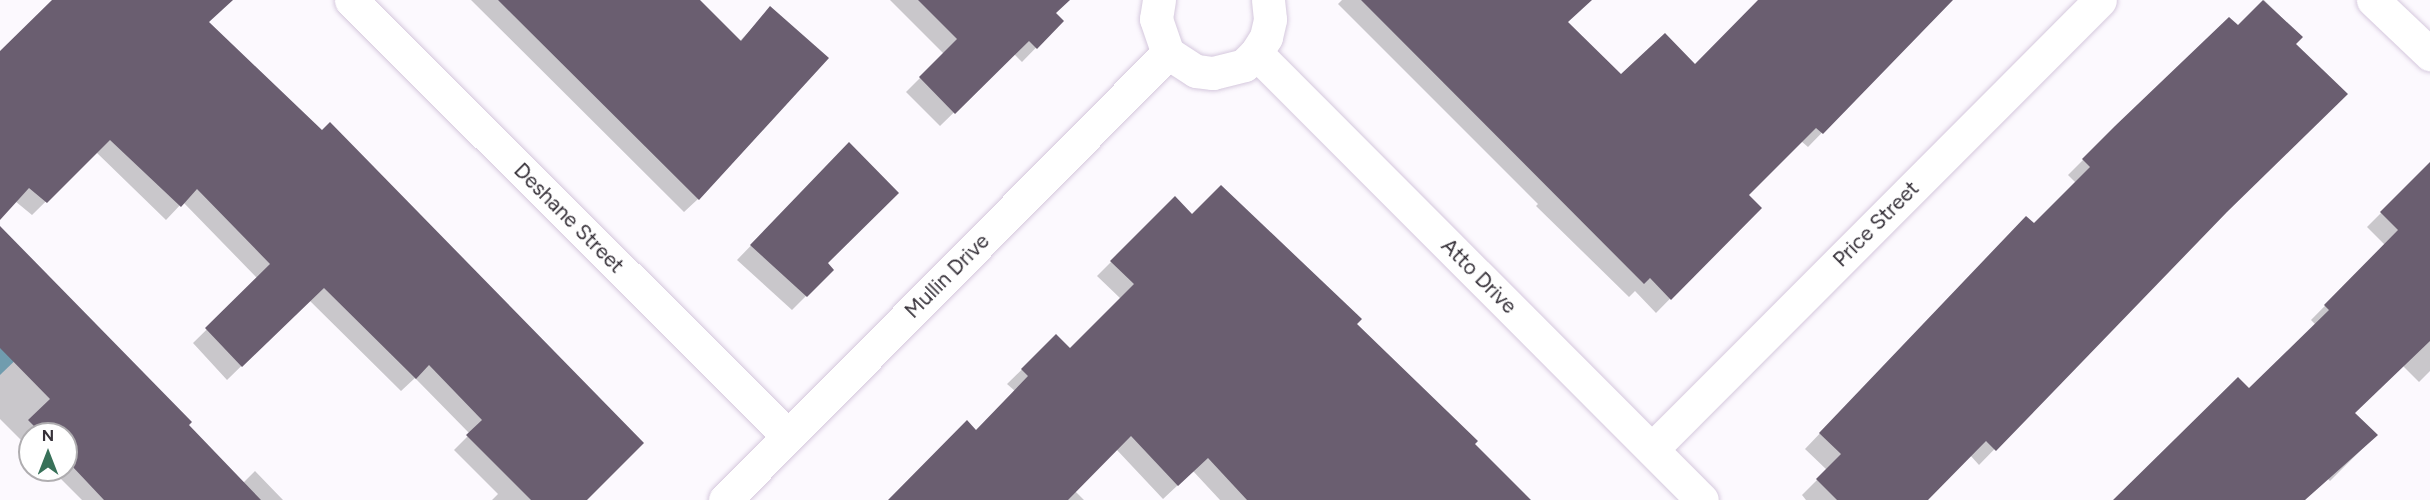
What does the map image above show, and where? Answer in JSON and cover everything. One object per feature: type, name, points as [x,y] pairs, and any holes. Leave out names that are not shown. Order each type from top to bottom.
[{"type":"street","name":"Deshane Street","points":[[351,0],[788,436]]},
{"type":"street","points":[[1159,0],[1156,19],[1168,53],[1196,71],[1213,74],[1244,65],[1256,53],[1268,28],[1268,0]]},
{"type":"street","name":"Price Street","points":[[1652,449],[2100,0]]},
{"type":"street","points":[[2373,0],[2430,54]]},
{"type":"street","name":"Mullin Drive","points":[[725,500],[1168,53]]},
{"type":"street","name":"Atto Drive","points":[[1256,53],[1702,500]]},
{"type":"water","points":[[0,326],[26,350],[0,375]]},
{"type":"building","points":[[52,0],[233,0],[209,22],[322,130],[330,122],[644,443],[587,500],[531,500],[466,435],[482,420],[429,365],[416,379],[324,288],[242,367],[205,328],[270,264],[197,189],[181,207],[110,140],[47,203],[29,188],[0,220],[0,51]]},
{"type":"building","points":[[498,0],[700,0],[741,41],[770,6],[829,58],[699,200]]},
{"type":"building","points":[[918,0],[1070,0],[1056,13],[1064,21],[1037,49],[1029,41],[955,114],[919,77],[957,39]]},
{"type":"building","points":[[1361,0],[1592,0],[1568,22],[1621,74],[1665,33],[1695,64],[1758,0],[1953,0],[1823,134],[1816,128],[1749,195],[1762,208],[1671,300],[1650,278],[1644,284]]},
{"type":"building","points":[[2263,0],[2303,37],[2296,44],[2348,94],[2227,212],[1996,451],[1986,441],[1928,500],[1837,500],[1816,479],[1841,454],[1819,433],[2026,216],[2034,223],[2090,167],[2082,159],[2115,126],[2229,17],[2238,25]]},
{"type":"building","points":[[849,142],[899,193],[828,263],[834,270],[807,297],[750,245]]},
{"type":"building","points":[[2430,162],[2430,341],[2355,413],[2378,435],[2305,500],[2113,500],[2238,377],[2249,388],[2329,310],[2324,305],[2398,230],[2380,212]]},
{"type":"building","points":[[1221,185],[1362,319],[1357,324],[1478,441],[1475,444],[1531,500],[1247,500],[1208,458],[1178,486],[1131,436],[1068,500],[888,500],[967,420],[976,430],[1028,376],[1021,369],[1056,334],[1070,348],[1134,284],[1110,261],[1175,196],[1192,214]]},
{"type":"building","points":[[0,226],[192,422],[189,425],[261,500],[104,500],[78,472],[78,422],[30,422],[28,420],[50,399],[0,348]]}]
